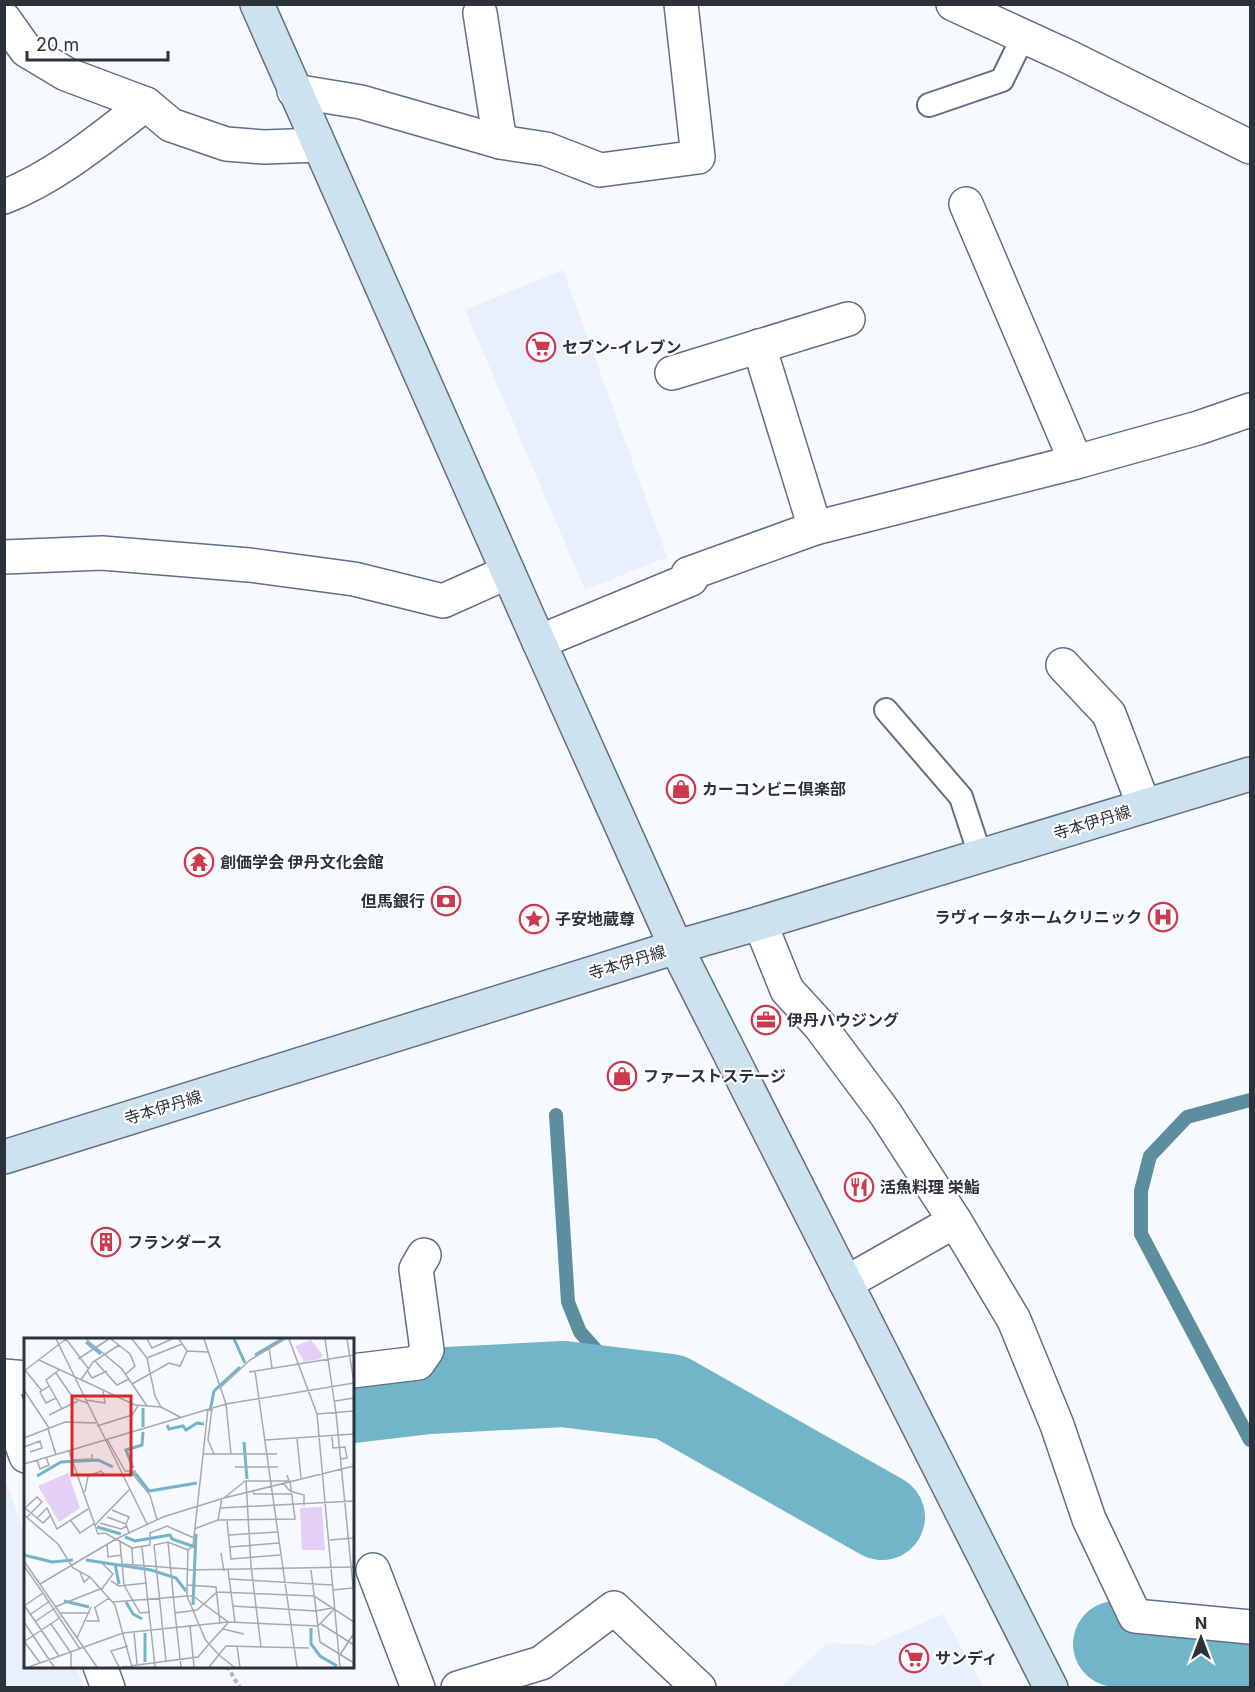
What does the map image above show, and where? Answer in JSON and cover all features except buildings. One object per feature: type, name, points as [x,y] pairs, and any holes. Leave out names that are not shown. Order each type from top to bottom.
[{"type":"street","points":[[257,4],[676,947],[1051,1688]]},
{"type":"street","points":[[294,90],[361,102],[501,142],[546,149],[600,170],[698,157],[681,4]]},
{"type":"street","points":[[953,4],[1251,147]]},
{"type":"street","points":[[480,14],[501,142]]},
{"type":"street","points":[[4,19],[26,50],[66,74],[146,104],[171,125],[226,144],[264,147],[319,145]]},
{"type":"street","points":[[4,197],[96,143],[146,104]]},
{"type":"street","points":[[966,204],[1076,462]]},
{"type":"street","points":[[672,373],[848,319]]},
{"type":"street","points":[[759,346],[815,528]]},
{"type":"street","points":[[539,642],[691,579],[688,574],[815,528],[1076,462],[1198,428],[1251,410]]},
{"type":"street","points":[[4,557],[102,553],[249,565],[354,579],[443,602],[508,572]]},
{"type":"street","points":[[1063,665],[1109,714],[1144,806]]},
{"type":"street","name":"寺本伊丹線","points":[[4,1157],[676,947],[1251,774]]},
{"type":"street","points":[[760,923],[787,990],[820,1026],[885,1113],[1014,1320],[1057,1425],[1089,1519],[1136,1616],[1251,1627]]},
{"type":"street","points":[[846,1283],[954,1221]]},
{"type":"street","points":[[354,1371],[418,1363],[427,1350],[431,1292],[416,1269],[424,1255]]},
{"type":"street","points":[[4,1376],[24,1378]]},
{"type":"street","points":[[4,1396],[24,1451]]},
{"type":"street","points":[[373,1570],[418,1688]]},
{"type":"street","points":[[458,1688],[541,1663],[614,1608],[696,1674]]},
{"type":"street","points":[[101,1668],[108,1688]]},
{"type":"lane","points":[[929,105],[1002,80],[1023,37]]},
{"type":"lane","points":[[886,710],[961,797],[980,855]]},
{"type":"path","points":[[228,1668],[240,1688]]},
{"type":"shaded area","points":[[563,270],[667,557],[585,590],[465,310]]},
{"type":"shaded area","points":[[5,1479],[24,1532],[24,1668],[76,1668],[84,1687],[5,1687]]},
{"type":"shaded area","points":[[943,1614],[983,1687],[781,1687],[827,1643],[872,1645]]},
{"type":"waterway","points":[[1250,1100],[1187,1117],[1150,1156],[1141,1191],[1141,1234],[1250,1440]]},
{"type":"waterway","points":[[556,1115],[568,1302],[580,1332],[604,1359],[670,1397]]},
{"type":"waterway","points":[[354,1400],[428,1391],[563,1384],[670,1397],[882,1517]]},
{"type":"waterway","points":[[1116,1644],[1250,1658]]},
{"type":"place","name":"セブン-イレブン","points":[[541,347]]},
{"type":"place","name":"カーコンビニ倶楽部","points":[[681,789]]},
{"type":"place","name":"創価学会 伊丹文化会館","points":[[199,862]]},
{"type":"place","name":"但馬銀行","points":[[446,901]]},
{"type":"place","name":"ラヴィータホームクリニック","points":[[1163,917]]},
{"type":"place","name":"子安地蔵尊","points":[[534,919]]},
{"type":"place","name":"伊丹ハウジング","points":[[766,1020]]},
{"type":"place","name":"ファーストステージ","points":[[622,1076]]},
{"type":"place","name":"活魚料理 栄鮨","points":[[859,1187]]},
{"type":"place","name":"フランダース","points":[[106,1242]]},
{"type":"place","name":"サンディ","points":[[914,1658]]}]
